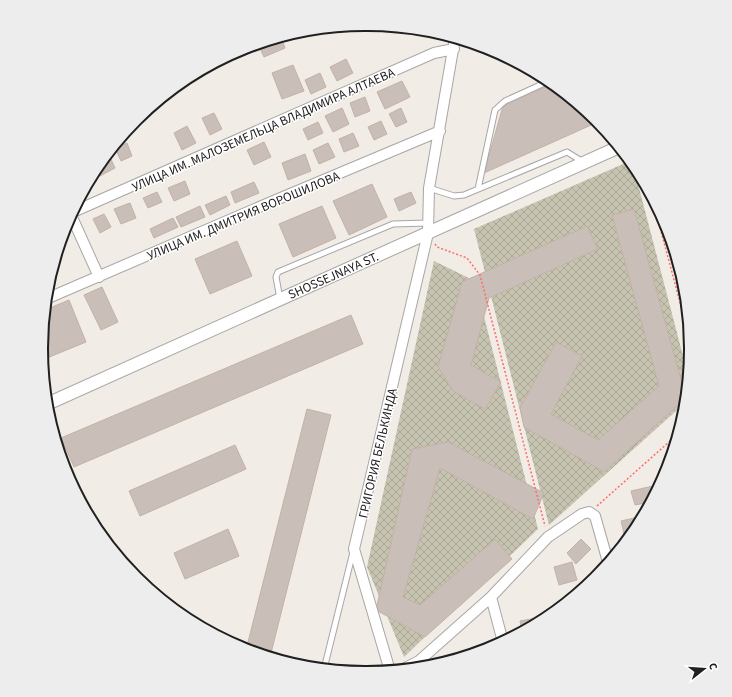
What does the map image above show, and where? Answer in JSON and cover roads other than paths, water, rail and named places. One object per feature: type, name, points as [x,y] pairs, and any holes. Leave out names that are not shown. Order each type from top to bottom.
[{"type":"street","name":"ГРИГОРИЯ БЕЛЬКИНДА","points":[[388,665],[354,549],[428,228],[429,188],[455,44]]},
{"type":"street","name":"УЛИЦА ИМ. МАЛОЗЕМЕЛЬЦА ВЛАДИМИРА АЛТАЕВА","points":[[81,209],[434,53],[454,49]]},
{"type":"street","name":"УЛИЦА ИМ. ДМИТРИЯ ВОРОШИЛОВА","points":[[53,296],[440,131]]},
{"type":"street","name":"SHOSSEJNAYA ST.","points":[[53,401],[280,299],[428,228],[614,150]]},
{"type":"street","points":[[75,223],[98,277]]},
{"type":"street","points":[[418,661],[490,597],[548,537],[582,514],[589,512],[595,516],[606,556]]},
{"type":"street","points":[[490,597],[500,636]]},
{"type":"lane","points":[[478,189],[495,110],[505,101],[541,85]]},
{"type":"lane","points":[[429,188],[454,196],[464,195],[567,152],[583,163]]},
{"type":"lane","points":[[280,299],[276,277],[278,272],[393,224],[428,228]]},
{"type":"lane","points":[[325,663],[354,549]]}]
